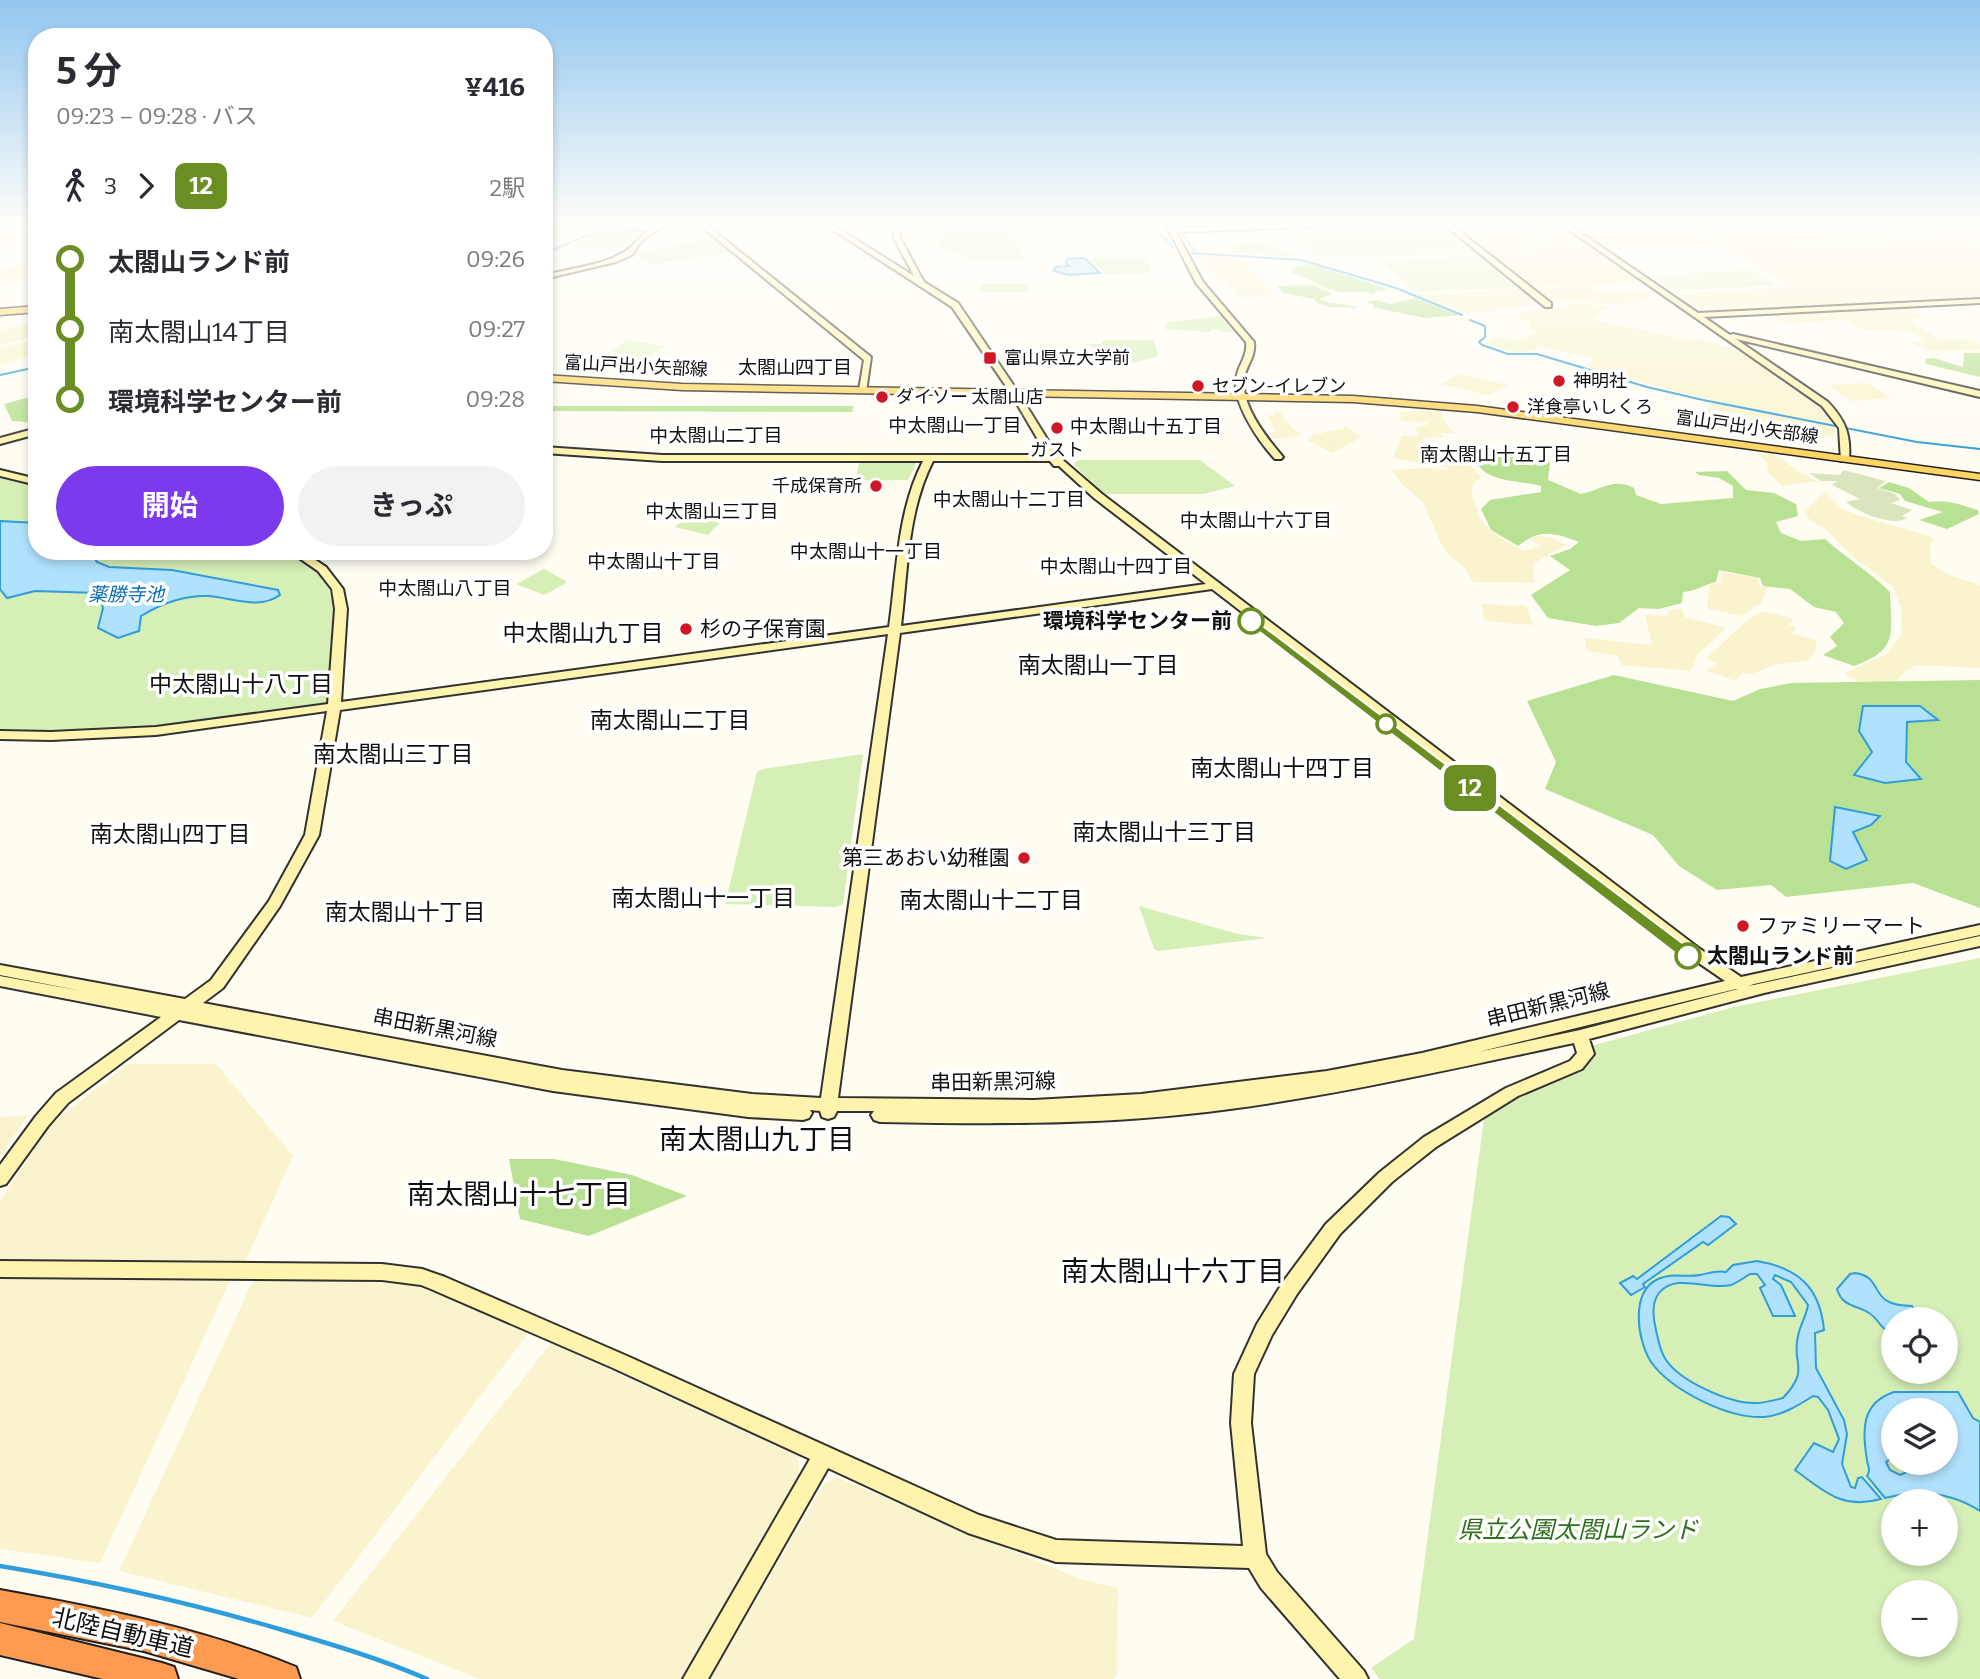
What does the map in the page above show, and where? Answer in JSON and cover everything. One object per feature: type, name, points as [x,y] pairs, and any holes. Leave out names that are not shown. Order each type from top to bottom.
[{"type":"highway","name":"北陸自動車道","points":[[0,1606],[170,1643],[284,1679]]},
{"type":"highway","name":"北陸自動車道","points":[[0,1639],[162,1679]]},
{"type":"main road","points":[[0,312],[28,310]]},
{"type":"main road","name":"富山戸出小矢部線","points":[[553,379],[643,386],[1353,399],[1477,409],[1980,477]]},
{"type":"street","points":[[796,300],[868,359],[863,390]]},
{"type":"street","points":[[946,300],[964,314],[1056,458],[1098,496],[1740,988]]},
{"type":"street","points":[[1215,300],[1250,342],[1252,351],[1240,379],[1241,396],[1264,441],[1278,457]]},
{"type":"street","points":[[1542,300],[1548,305]]},
{"type":"street","points":[[1675,300],[1825,404],[1841,421],[1847,435],[1844,458]]},
{"type":"street","points":[[1696,315],[1980,301]]},
{"type":"street","points":[[1725,334],[1980,394]]},
{"type":"street","points":[[0,440],[28,433]]},
{"type":"street","points":[[553,451],[662,458],[1056,458]]},
{"type":"street","points":[[1056,458],[1057,464],[1089,496],[1647,925],[1740,988]]},
{"type":"street","points":[[829,1110],[908,508],[929,459]]},
{"type":"street","points":[[0,473],[28,480]]},
{"type":"street","points":[[0,1179],[62,1098],[218,984],[275,903],[312,835],[334,707],[341,609],[337,589],[322,569],[308,560]]},
{"type":"street","points":[[0,735],[51,736],[156,730],[1208,587]]},
{"type":"street","name":"串田新黒河線","points":[[0,970],[553,1085],[747,1111],[829,1110],[1061,1105],[1141,1100],[1327,1077],[1422,1059],[1740,988],[1980,930]]},
{"type":"street","name":"串田新黒河線","points":[[829,1110],[1032,1118],[1187,1108],[1334,1088],[1580,1035],[1740,988],[1980,941]]},
{"type":"street","name":"串田新黒河線","points":[[0,981],[183,1009]]},
{"type":"street","points":[[1356,1679],[1269,1580],[1255,1558],[1241,1423],[1244,1374],[1264,1330],[1290,1288],[1334,1229],[1386,1177],[1430,1142],[1512,1092],[1576,1065],[1586,1054],[1580,1035]]},
{"type":"street","points":[[0,1269],[382,1272],[422,1277],[620,1362],[976,1525],[1056,1551],[1255,1558]]},
{"type":"street","points":[[695,1679],[823,1457]]},
{"type":"shaded area","points":[[1431,300],[1535,300],[1539,304],[1468,314]]},
{"type":"shaded area","points":[[1548,300],[1647,300],[1614,304],[1570,301],[1551,303]]},
{"type":"shaded area","points":[[1687,300],[1951,300],[1704,312]]},
{"type":"shaded area","points":[[1578,304],[1609,307],[1593,320],[1695,341],[1700,339],[1741,352],[1824,408],[1835,424],[1834,436],[1776,428],[1747,428],[1706,417],[1711,400],[1592,370],[1587,366],[1596,359],[1540,346],[1533,351],[1512,352],[1487,343],[1492,336],[1518,341],[1537,331],[1530,329],[1529,322],[1515,313]]},
{"type":"shaded area","points":[[1906,307],[1921,317],[1907,319],[1941,340],[1966,339],[1980,344],[1980,350],[1929,351],[1908,342],[1925,341],[1910,331],[1862,330],[1846,320],[1781,322],[1771,314]]},
{"type":"shaded area","points":[[28,323],[28,338],[0,345],[0,330]]},
{"type":"shaded area","points":[[28,341],[28,357],[0,364],[0,348]]},
{"type":"shaded area","points":[[1459,374],[1508,385],[1488,395],[1440,384]]},
{"type":"shaded area","points":[[1868,383],[1891,398],[1851,401],[1829,385]]},
{"type":"shaded area","points":[[1440,411],[1444,422],[1455,433],[1440,433],[1443,437],[1425,437],[1422,450],[1453,457],[1459,446],[1470,453],[1472,467],[1481,477],[1473,485],[1472,494],[1480,518],[1494,534],[1523,551],[1542,546],[1531,540],[1535,536],[1550,537],[1566,545],[1533,564],[1534,583],[1473,582],[1464,567],[1442,546],[1423,502],[1404,486],[1392,470],[1448,470],[1447,467],[1393,458],[1402,436],[1418,436],[1416,427],[1428,425],[1427,422],[1401,421],[1400,412]]},
{"type":"shaded area","points":[[1274,412],[1282,412],[1283,418],[1301,436],[1271,439],[1271,432],[1275,431],[1267,415],[1274,415]]},
{"type":"shaded area","points":[[1347,427],[1361,437],[1333,453],[1307,440],[1312,438],[1310,436]]},
{"type":"shaded area","points":[[1772,453],[1817,481],[1783,486],[1768,473],[1767,463],[1759,454]]},
{"type":"shaded area","points":[[1825,492],[1841,508],[1854,514],[1935,538],[1930,544],[1931,564],[1952,576],[1980,585],[1980,668],[1916,665],[1905,671],[1886,693],[1871,691],[1845,673],[1886,654],[1901,635],[1902,611],[1893,587],[1807,517],[1805,511]]},
{"type":"shaded area","points":[[1722,572],[1758,578],[1760,586],[1768,587],[1762,602],[1742,616],[1707,609],[1709,585],[1720,583]]},
{"type":"shaded area","points":[[1481,604],[1526,606],[1533,625],[1485,621]]},
{"type":"shaded area","points":[[1681,608],[1685,617],[1726,628],[1698,654],[1691,671],[1621,665],[1618,656],[1587,651],[1585,638],[1652,645],[1645,614],[1667,616],[1669,610]]},
{"type":"shaded area","points":[[1764,611],[1794,619],[1789,625],[1796,628],[1792,634],[1816,640],[1816,650],[1808,661],[1776,664],[1752,674],[1742,673],[1736,681],[1706,671],[1717,663],[1706,658],[1748,620]]},
{"type":"shaded area","points":[[128,1064],[216,1064],[293,1156],[245,1262],[0,1263],[0,1201],[52,1123]]},
{"type":"shaded area","points":[[29,1115],[23,1122],[0,1157],[0,1117]]},
{"type":"shaded area","points":[[259,1277],[391,1282],[432,1287],[530,1331],[312,1618],[119,1571],[251,1285]]},
{"type":"shaded area","points":[[0,1278],[231,1278],[100,1563],[0,1549]]},
{"type":"shaded area","points":[[551,1343],[798,1456],[800,1479],[681,1679],[479,1679],[333,1621]]},
{"type":"shaded area","points":[[836,1477],[1080,1579],[1118,1588],[1117,1673],[1114,1679],[710,1679],[824,1484]]},
{"type":"green space","points":[[1315,300],[1357,308],[1329,307]]},
{"type":"green space","points":[[1376,300],[1390,304],[1422,300],[1459,315],[1425,318],[1372,307],[1374,305],[1366,302]]},
{"type":"green space","points":[[1221,316],[1234,332],[1221,332],[1220,329],[1210,329],[1211,332],[1165,329],[1166,323],[1169,322]]},
{"type":"green space","points":[[627,340],[665,346],[637,366],[598,360]]},
{"type":"green space","points":[[1105,340],[1154,340],[1158,356],[1116,368],[1086,344],[1101,344]]},
{"type":"green space","points":[[1964,353],[1980,353],[1980,377],[1926,364],[1925,359],[1933,358],[1963,367]]},
{"type":"green space","points":[[28,397],[28,422],[12,421],[4,404]]},
{"type":"green space","points":[[553,406],[854,406],[852,412],[553,411]]},
{"type":"green space","points":[[1491,450],[1545,460],[1550,463],[1548,480],[1581,494],[1620,484],[1634,488],[1636,495],[1661,504],[1733,498],[1733,486],[1719,478],[1695,472],[1727,471],[1746,490],[1774,493],[1796,504],[1798,516],[1776,522],[1781,533],[1801,541],[1825,539],[1890,592],[1889,639],[1879,653],[1854,666],[1823,655],[1837,646],[1830,637],[1844,623],[1836,612],[1814,607],[1790,589],[1763,586],[1760,578],[1719,570],[1716,582],[1683,592],[1682,603],[1659,609],[1639,608],[1619,623],[1596,626],[1548,618],[1531,595],[1570,570],[1550,556],[1570,549],[1579,542],[1562,536],[1541,534],[1518,546],[1491,530],[1481,509],[1490,500],[1541,492],[1541,486],[1501,479],[1483,471],[1475,455]]},
{"type":"green space","points":[[1079,460],[1200,460],[1235,486],[1203,494],[1104,494],[1073,464]]},
{"type":"green space","points":[[859,463],[916,464],[908,480],[855,480]]},
{"type":"green space","points":[[1843,470],[1886,481],[1877,488],[1895,494],[1900,500],[1891,503],[1912,510],[1902,516],[1907,518],[1893,521],[1867,514],[1846,502],[1860,499],[1832,485],[1837,481],[1821,481],[1809,473],[1840,475]]},
{"type":"green space","points":[[0,478],[28,485],[28,560],[298,560],[310,567],[327,585],[334,617],[328,708],[154,731],[0,736]]},
{"type":"green space","points":[[1889,482],[1909,488],[1929,502],[1954,503],[1978,510],[1979,514],[1947,529],[1919,520],[1943,512],[1905,501],[1900,494],[1879,488]]},
{"type":"green space","points":[[708,513],[729,513],[708,535],[675,527],[685,518],[705,519]]},
{"type":"green space","points":[[544,569],[566,581],[565,584],[544,595],[516,584]]},
{"type":"green space","points":[[1614,675],[1733,701],[1760,689],[1791,683],[1980,680],[1980,908],[1913,883],[1786,897],[1771,885],[1717,890],[1679,866],[1653,835],[1545,789],[1556,762],[1527,701]],"holes":[[[1919,706],[1937,720],[1907,721],[1906,762],[1920,778],[1854,774],[1872,752]],[[1835,808],[1871,825],[1853,832],[1830,860]]]},
{"type":"green space","points":[[863,754],[843,904],[837,907],[725,904],[757,772]]},
{"type":"green space","points":[[1139,906],[1238,934],[1267,938],[1158,951],[1154,949]]},
{"type":"green space","name":"県立公園太閤山ランド","points":[[1980,958],[1980,1679],[1380,1679],[1371,1668],[1414,1639],[1484,1119],[1518,1096],[1582,1070],[1595,1056],[1591,1046],[1734,1007]]},
{"type":"green space","points":[[509,1159],[554,1159],[632,1175],[687,1196],[589,1236],[520,1219]]},
{"type":"water","name":"薬勝寺池","points":[[0,521],[28,523],[28,560],[96,560],[109,567],[172,570],[278,590],[280,595],[264,602],[209,596],[182,598],[141,616],[139,631],[118,638],[98,628],[103,608],[98,593],[35,591],[7,598],[0,589]]},
{"type":"water","points":[[1863,706],[1920,706],[1938,720],[1907,722],[1906,762],[1921,779],[1885,783],[1854,775],[1872,752],[1859,731]]},
{"type":"water","points":[[1835,807],[1880,816],[1871,825],[1853,832],[1867,860],[1846,869],[1830,861]]},
{"type":"water","points":[[1721,1216],[1729,1217],[1736,1224],[1708,1245],[1703,1242],[1643,1284],[1645,1287],[1631,1295],[1620,1283],[1633,1276],[1637,1279]]},
{"type":"water","points":[[1757,1261],[1771,1264],[1795,1275],[1812,1291],[1822,1315],[1824,1330],[1815,1333],[1816,1368],[1844,1420],[1847,1434],[1842,1464],[1851,1487],[1855,1488],[1858,1478],[1862,1477],[1881,1499],[1867,1502],[1844,1500],[1825,1491],[1795,1470],[1814,1443],[1833,1452],[1839,1439],[1828,1410],[1818,1397],[1813,1396],[1777,1415],[1764,1417],[1735,1413],[1687,1393],[1660,1373],[1651,1362],[1642,1342],[1639,1317],[1643,1294],[1649,1285],[1668,1276],[1726,1272],[1733,1265]],"holes":[[[1750,1274],[1757,1274],[1765,1285],[1760,1288],[1773,1316],[1795,1316],[1781,1285],[1773,1279],[1775,1275],[1791,1282],[1808,1305],[1796,1346],[1798,1373],[1783,1398],[1756,1403],[1720,1396],[1694,1384],[1666,1360],[1653,1311],[1659,1293],[1666,1287],[1683,1283],[1722,1286],[1733,1284]]]},
{"type":"water","points":[[1856,1273],[1871,1280],[1888,1302],[1913,1307],[1881,1307],[1881,1325],[1869,1313],[1846,1302],[1839,1295],[1837,1289],[1850,1274]]},
{"type":"water","points":[[1894,1392],[1958,1392],[1973,1418],[1980,1422],[1980,1511],[1958,1500],[1958,1489],[1881,1489],[1881,1493],[1867,1476],[1869,1470],[1864,1438],[1866,1419],[1875,1403],[1881,1398],[1881,1475],[1958,1475],[1958,1398],[1882,1398]]},
{"type":"waterway","points":[[1426,300],[1462,315]]},
{"type":"waterway","points":[[1470,320],[1485,326],[1485,337],[1479,342],[1482,345],[1508,354],[1537,354],[1647,387],[1703,400],[1917,442],[1980,449]]},
{"type":"waterway","points":[[0,375],[28,369]]},
{"type":"waterway","points":[[0,1566],[108,1586],[215,1611],[340,1647],[427,1679]]},
{"type":"bus line","name":"12","points":[[1251,621],[1503,811],[1688,956]]},
{"type":"place","name":"富山県立大学前","points":[[990,358]]},
{"type":"place","name":"神明社","points":[[1559,381]]},
{"type":"place","name":"セブン-イレブン","points":[[1198,386]]},
{"type":"place","name":"ダイソー 太閤山店","points":[[882,397]]},
{"type":"place","name":"洋食亭いしくろ","points":[[1513,407]]},
{"type":"place","name":"ガスト","points":[[1057,428]]},
{"type":"place","name":"千成保育所","points":[[876,486]]},
{"type":"place","name":"環境科学センター前","points":[[1251,621]]},
{"type":"place","name":"杉の子保育園","points":[[686,629]]},
{"type":"place","name":"第三あおい幼稚園","points":[[1024,858]]},
{"type":"place","name":"ファミリーマート","points":[[1743,926]]},
{"type":"place","name":"太閤山ランド前","points":[[1688,956]]},
{"type":"district","name":"太閤山四丁目","points":[[795,367]]},
{"type":"district","name":"中太閤山一丁目","points":[[955,425]]},
{"type":"district","name":"中太閤山十五丁目","points":[[1146,426]]},
{"type":"district","name":"中太閤山二丁目","points":[[716,435]]},
{"type":"district","name":"南太閤山十五丁目","points":[[1496,454]]},
{"type":"district","name":"中太閤山十二丁目","points":[[1009,499]]},
{"type":"district","name":"中太閤山三丁目","points":[[712,511]]},
{"type":"district","name":"中太閤山十六丁目","points":[[1256,520]]},
{"type":"district","name":"中太閤山十一丁目","points":[[866,551]]},
{"type":"district","name":"中太閤山十丁目","points":[[654,561]]},
{"type":"district","name":"中太閤山十四丁目","points":[[1116,566]]},
{"type":"district","name":"中太閤山八丁目","points":[[445,588]]},
{"type":"district","name":"中太閤山九丁目","points":[[583,633]]},
{"type":"district","name":"南太閤山一丁目","points":[[1098,665]]},
{"type":"district","name":"中太閤山十八丁目","points":[[241,684]]},
{"type":"district","name":"南太閤山二丁目","points":[[670,720]]},
{"type":"district","name":"南太閤山三丁目","points":[[393,754]]},
{"type":"district","name":"南太閤山十四丁目","points":[[1282,768]]},
{"type":"district","name":"南太閤山十三丁目","points":[[1164,832]]},
{"type":"district","name":"南太閤山四丁目","points":[[170,834]]},
{"type":"district","name":"南太閤山十一丁目","points":[[703,898]]},
{"type":"district","name":"南太閤山十二丁目","points":[[991,900]]},
{"type":"district","name":"南太閤山十丁目","points":[[405,912]]},
{"type":"district","name":"南太閤山九丁目","points":[[757,1139]]},
{"type":"district","name":"南太閤山十七丁目","points":[[519,1194]]},
{"type":"district","name":"南太閤山十六丁目","points":[[1173,1271]]}]
